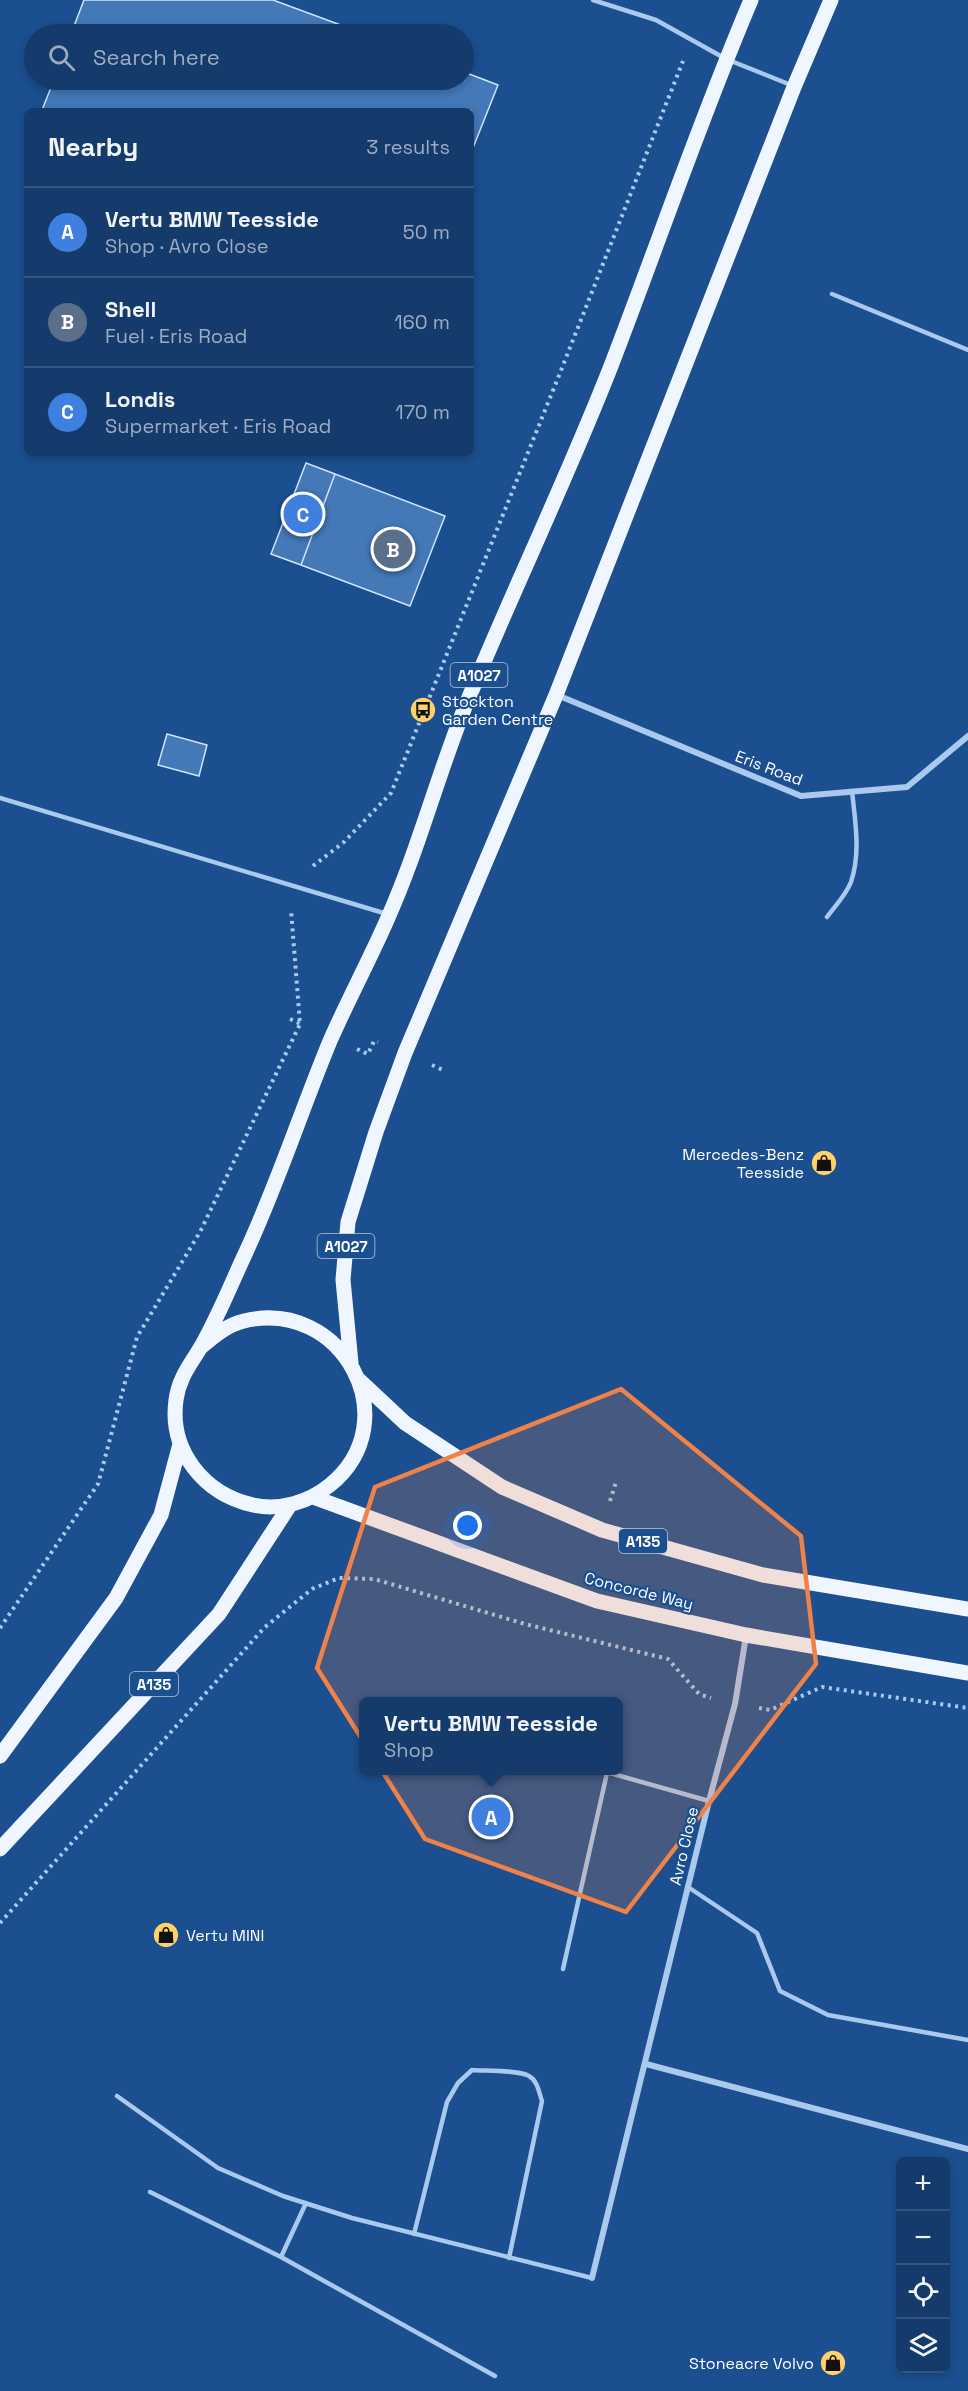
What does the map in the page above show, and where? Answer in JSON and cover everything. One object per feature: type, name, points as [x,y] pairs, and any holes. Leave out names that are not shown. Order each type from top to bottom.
[{"type":"main road","name":"A1027","points":[[201,1347],[248,1248],[331,1039],[389,915],[464,710],[609,370],[726,59],[751,0]]},
{"type":"main road","name":"A1027","points":[[351,1363],[343,1280],[348,1222],[376,1132],[405,1053],[556,695],[794,87],[831,0]]},
{"type":"main road","points":[[267,1318],[292,1320],[315,1329],[335,1344],[351,1363],[358,1379],[364,1401],[364,1423],[359,1445],[349,1465],[334,1482],[314,1497],[290,1505],[263,1507],[236,1501],[212,1488],[193,1468],[180,1444],[175,1424],[175,1403],[179,1383],[188,1364],[201,1347],[220,1332],[242,1321],[267,1318]]},
{"type":"main road","name":"A135","points":[[358,1379],[405,1423],[502,1487],[602,1530],[763,1575],[968,1609]]},
{"type":"main road","points":[[0,1756],[116,1598],[161,1515],[180,1444]]},
{"type":"main road","name":"Concorde Way","points":[[314,1497],[597,1601],[746,1635],[968,1673]]},
{"type":"main road","name":"A135","points":[[0,1849],[219,1614],[290,1505]]},
{"type":"street","name":"Eris Road","points":[[556,695],[801,796],[907,787],[968,736]]},
{"type":"street","name":"Avro Close","points":[[592,2278],[735,1704],[746,1635]]},
{"type":"street","points":[[646,2064],[968,2149]]},
{"type":"lane","points":[[593,0],[656,20],[726,59],[794,87]]},
{"type":"lane","points":[[832,294],[968,350]]},
{"type":"lane","points":[[827,917],[844,896],[851,881],[857,845],[852,791]]},
{"type":"lane","points":[[0,798],[389,915]]},
{"type":"lane","points":[[563,1969],[606,1775]]},
{"type":"lane","points":[[613,1775],[709,1801]]},
{"type":"lane","points":[[688,1887],[757,1933],[780,1990],[828,2015],[968,2040]]},
{"type":"lane","points":[[414,2234],[447,2102],[458,2083],[472,2070],[499,2071],[529,2076],[537,2085],[542,2101],[509,2258]]},
{"type":"lane","points":[[117,2096],[218,2168],[283,2196],[414,2234],[592,2278]]},
{"type":"lane","points":[[150,2192],[281,2257],[495,2376]]},
{"type":"lane","points":[[281,2257],[306,2203]]},
{"type":"path","points":[[0,1628],[98,1484],[137,1337],[200,1232],[300,1024],[289,885],[344,842],[390,793],[560,374],[692,40]]},
{"type":"path","points":[[290,1020],[368,1054],[374,1041],[443,1070]]},
{"type":"path","points":[[0,1923],[265,1627],[312,1589],[339,1578],[374,1579],[525,1624],[668,1659],[699,1694],[735,1704],[770,1710],[822,1687],[968,1708]]},
{"type":"highlighted area","points":[[621,1389],[801,1536],[816,1664],[626,1912],[425,1839],[317,1668],[375,1487]]},
{"type":"building","points":[[84,0],[273,0],[338,24],[75,24]]},
{"type":"building","points":[[474,76],[498,85],[474,145],[474,108],[43,108],[50,90],[474,90]]},
{"type":"building","points":[[306,463],[335,474],[301,565],[271,554]]},
{"type":"building","points":[[335,474],[445,516],[410,606],[301,565]]},
{"type":"building","points":[[167,734],[207,745],[199,776],[158,765]]},
{"type":"place","name":"Londis","points":[[303,514]]},
{"type":"place","name":"Shell","points":[[393,549]]},
{"type":"place","name":"Stockton Garden Centre","points":[[423,710]]},
{"type":"place","name":"Mercedes-Benz Teesside","points":[[824,1163]]},
{"type":"place","name":"Vertu BMW Teesside","points":[[491,1817]]},
{"type":"place","name":"Vertu MINI","points":[[166,1935]]},
{"type":"place","name":"Stoneacre Volvo","points":[[833,2363]]}]
